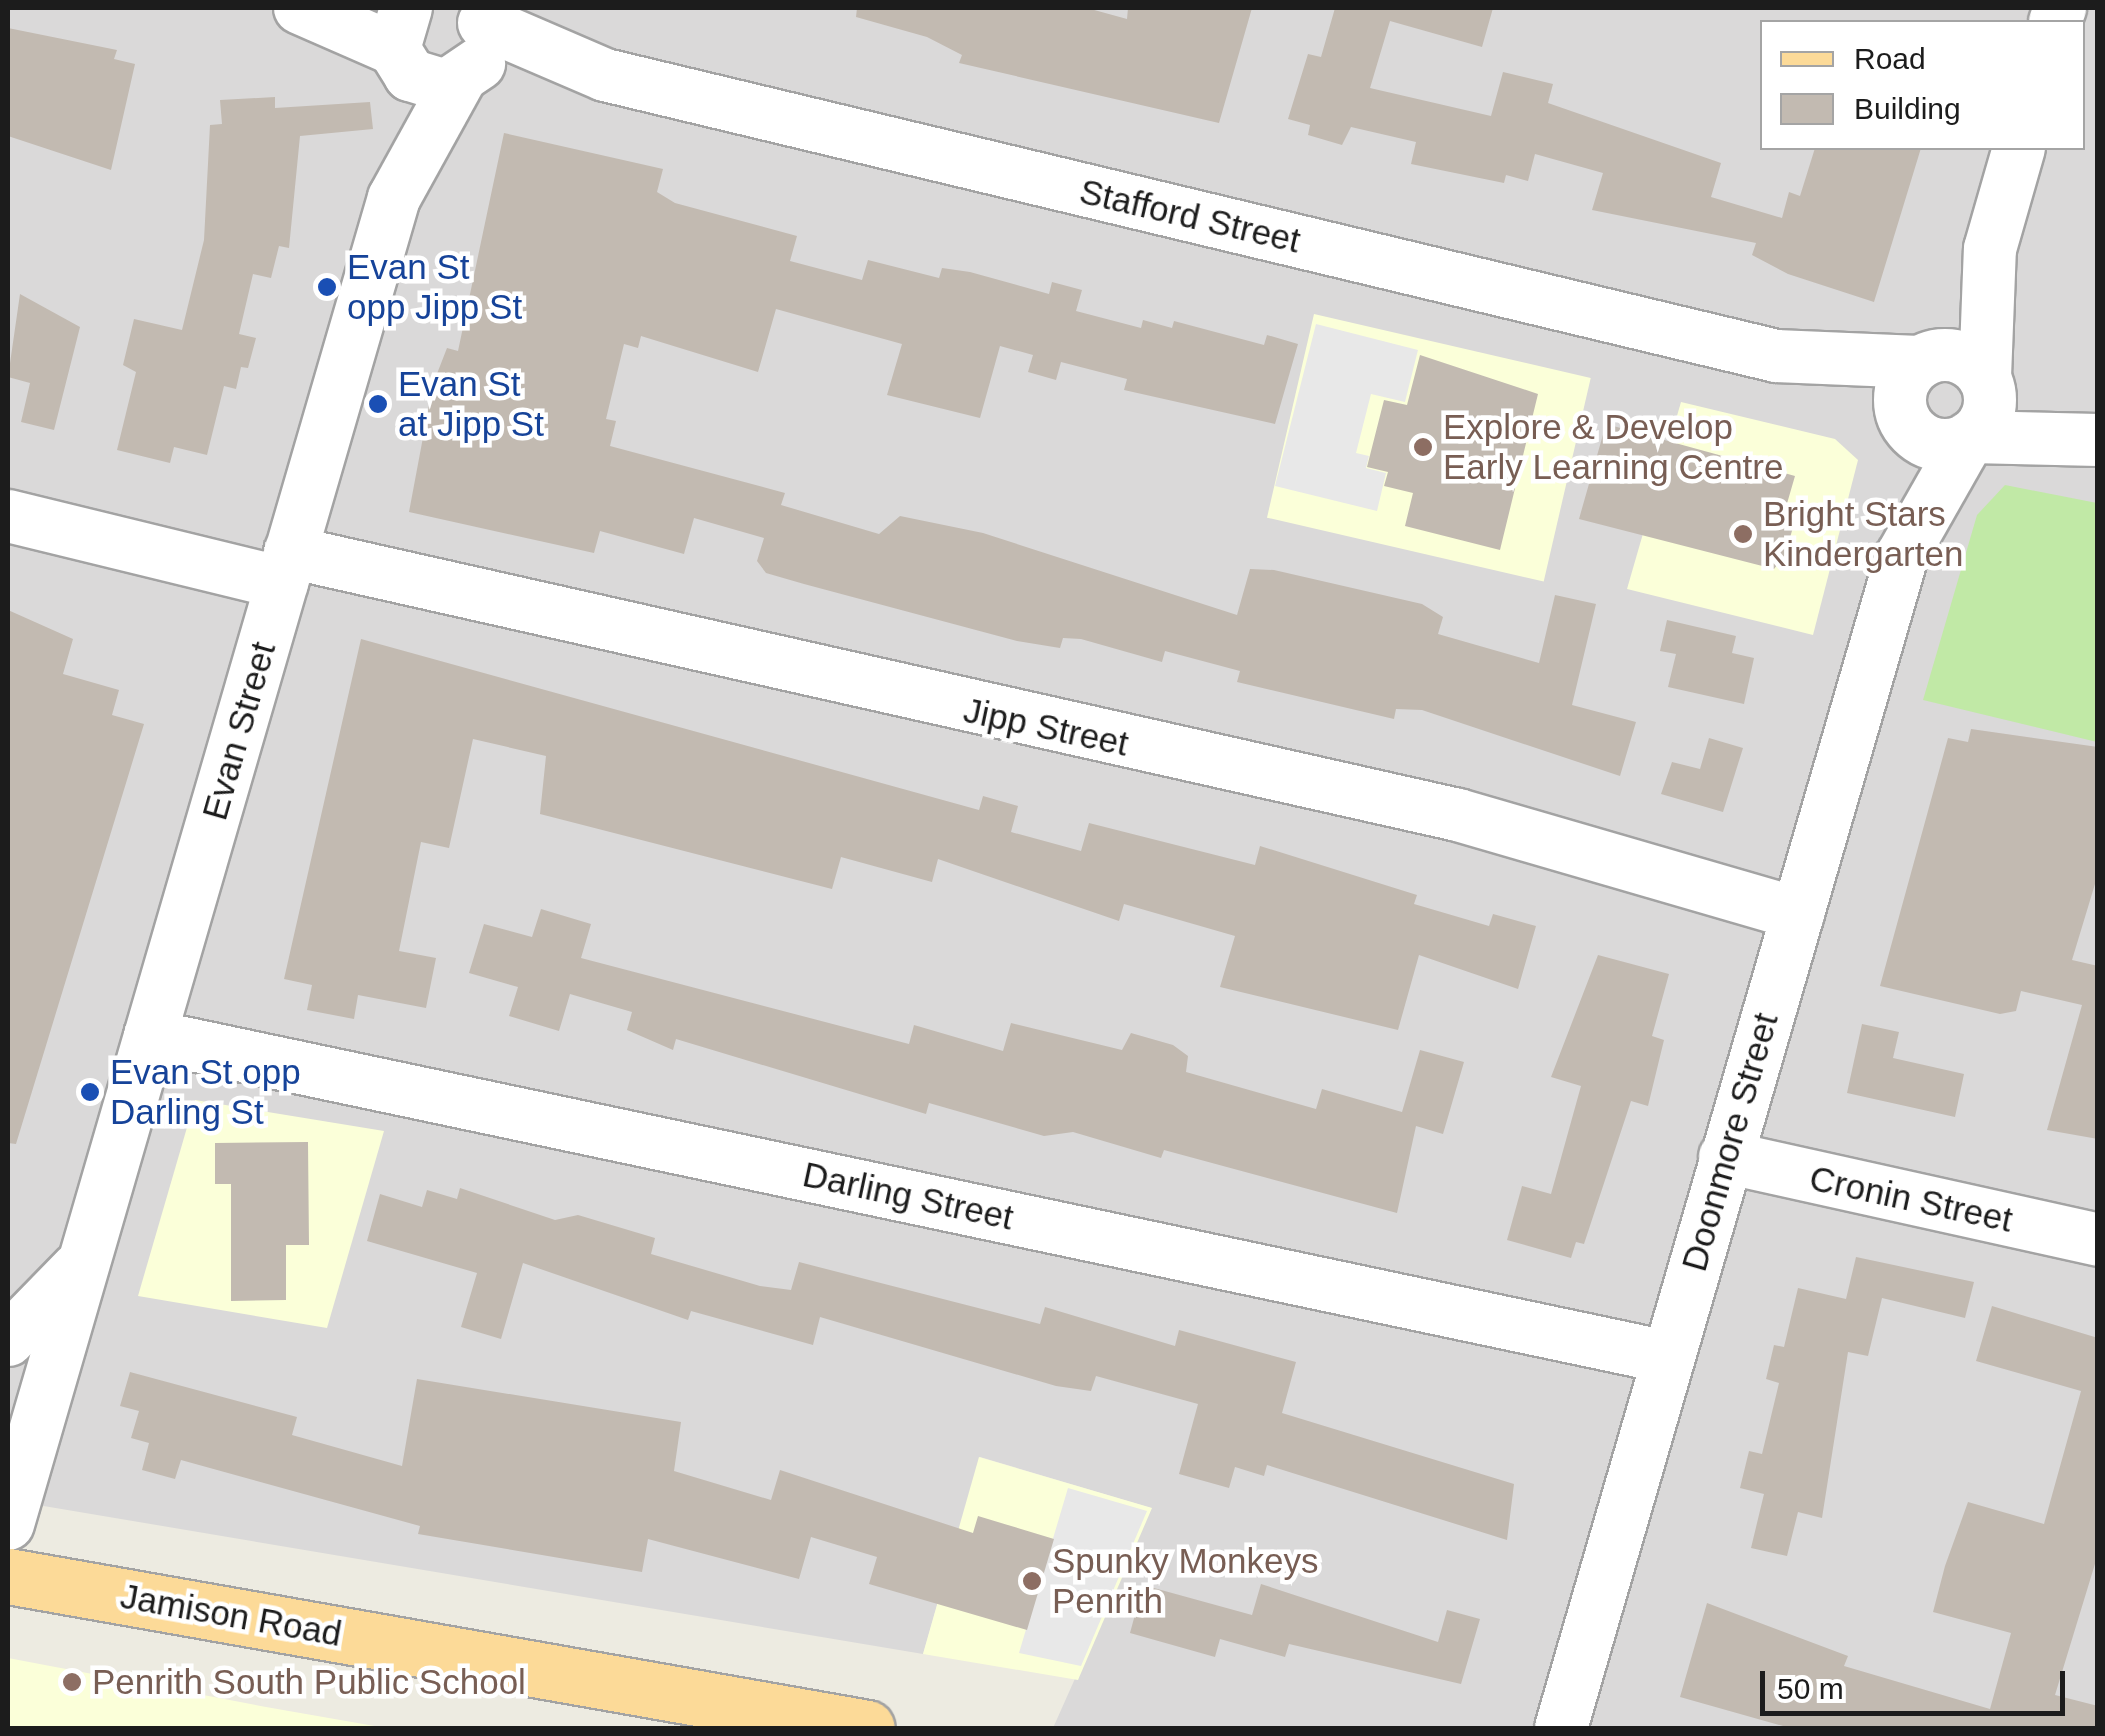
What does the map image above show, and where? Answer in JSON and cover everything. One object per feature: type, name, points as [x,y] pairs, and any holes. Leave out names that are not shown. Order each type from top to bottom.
[{"type":"main road","name":"Jamison Road","points":[[8,1576],[867,1728]]},
{"type":"street","points":[[300,8],[400,41]]},
{"type":"street","name":"Stafford Street","points":[[400,41],[433,86],[474,32],[605,76],[1776,356],[1921,361]]},
{"type":"street","name":"Evan Street","points":[[8,1524],[17,1448],[82,1264],[394,198],[474,32]]},
{"type":"street","name":"Evan Street","points":[[394,198],[400,41]]},
{"type":"street","points":[[1970,437],[1987,417],[1990,249],[2018,150]]},
{"type":"street","points":[[1990,249],[1899,396],[1906,424],[1942,445],[1970,437],[2098,438]]},
{"type":"street","name":"Stafford Street","points":[[1776,356],[1906,424]]},
{"type":"street","points":[[1921,361],[1964,358],[1986,379],[2098,438]]},
{"type":"street","name":"Doonmore Street","points":[[1902,556],[1906,424]]},
{"type":"street","name":"Doonmore Street","points":[[1560,1728],[1902,556],[1970,437]]},
{"type":"street","name":"Jipp Street","points":[[8,516],[286,567],[1458,815],[1798,914]]},
{"type":"street","name":"Darling Street","points":[[150,1036],[1667,1357]]},
{"type":"street","name":"Cronin Street","points":[[1725,1158],[2098,1240]]},
{"type":"street","name":"Evan Street","points":[[8,1340],[82,1264]]},
{"type":"shaded area","points":[[8,8],[2097,8],[2097,1728],[1053,1728],[1151,1508],[980,1457],[923,1654],[8,1500]]},
{"type":"shaded area","name":"Explore & Develop Early Learning Centre","points":[[1314,314],[1591,378],[1544,582],[1267,518]]},
{"type":"shaded area","points":[[1316,324],[1418,350],[1405,402],[1371,394],[1356,453],[1369,456],[1366,468],[1386,473],[1377,511],[1275,486]]},
{"type":"shaded area","name":"Bright Stars Kindergarten","points":[[1681,402],[1835,439],[1858,460],[1813,635],[1627,589]]},
{"type":"shaded area","points":[[195,1100],[384,1131],[327,1328],[138,1296]]},
{"type":"shaded area","name":"Spunky Monkeys Penrith","points":[[979,1457],[1152,1508],[1078,1680],[923,1654]]},
{"type":"shaded area","points":[[1068,1488],[1147,1511],[1081,1666],[1019,1653]]},
{"type":"shaded area","name":"Penrith South Public School","points":[[8,1658],[266,1707],[386,1728],[8,1728]]},
{"type":"green space","points":[[2005,485],[2097,503],[2097,742],[1923,700],[1977,515]]},
{"type":"building","points":[[857,8],[1087,8],[1127,19],[1128,8],[1252,8],[1219,123],[959,63],[962,55],[927,37],[856,17]]},
{"type":"building","points":[[1335,8],[1493,8],[1482,47],[1390,21],[1370,88],[1491,116],[1503,72],[1553,84],[1548,103],[1721,163],[1711,197],[1782,218],[1789,192],[1800,196],[1814,150],[1920,150],[1874,302],[1788,274],[1752,255],[1756,243],[1592,210],[1603,173],[1535,154],[1528,181],[1506,175],[1504,183],[1411,164],[1416,142],[1351,127],[1342,145],[1308,135],[1310,125],[1288,119],[1308,54],[1321,57]]},
{"type":"building","points":[[8,28],[117,50],[114,59],[135,64],[111,170],[8,136]]},
{"type":"building","points":[[275,97],[275,108],[370,102],[373,129],[300,136],[289,248],[279,246],[271,278],[253,274],[239,334],[256,338],[248,368],[241,367],[236,389],[224,386],[207,455],[174,447],[170,463],[117,450],[136,372],[123,365],[134,319],[182,330],[204,240],[210,125],[222,124],[220,100]]},
{"type":"building","points":[[504,133],[663,169],[657,192],[675,203],[797,236],[790,261],[862,280],[868,260],[939,278],[942,268],[970,272],[1049,294],[1052,282],[1082,290],[1076,311],[1141,328],[1143,320],[1172,328],[1174,321],[1264,345],[1267,335],[1298,344],[1275,424],[1124,390],[1127,379],[1061,362],[1056,380],[1028,372],[1033,355],[1000,346],[980,418],[887,395],[902,344],[776,309],[758,372],[641,336],[638,348],[624,344],[606,419],[616,421],[610,446],[785,493],[781,505],[879,534],[900,516],[983,533],[1237,615],[1250,569],[1274,570],[1422,604],[1443,617],[1438,634],[1539,663],[1555,595],[1596,604],[1572,705],[1636,722],[1620,776],[1422,710],[1396,709],[1394,719],[1237,682],[1240,671],[1165,651],[1162,662],[1081,639],[1063,638],[1060,648],[1017,641],[804,584],[766,573],[757,561],[764,538],[694,518],[684,554],[600,531],[594,553],[409,512],[433,384],[447,348],[458,351]]},
{"type":"building","points":[[20,294],[80,327],[54,430],[21,422],[30,383],[8,377]]},
{"type":"building","points":[[1420,355],[1538,394],[1500,550],[1405,526],[1413,493],[1384,486],[1388,472],[1367,467],[1384,400],[1407,405]]},
{"type":"building","points":[[1606,424],[1795,476],[1786,507],[1798,510],[1785,555],[1774,569],[1579,519]]},
{"type":"building","points":[[8,610],[73,639],[63,674],[119,690],[112,715],[144,724],[16,1144],[8,1143]]},
{"type":"building","points":[[1667,620],[1736,636],[1732,653],[1754,658],[1744,704],[1668,687],[1676,654],[1660,651]]},
{"type":"building","points":[[361,639],[979,810],[983,796],[1018,806],[1011,832],[1081,851],[1089,823],[1255,865],[1260,846],[1417,895],[1414,904],[1489,926],[1493,914],[1536,926],[1518,989],[1419,955],[1398,1030],[1220,987],[1235,936],[1124,904],[1119,921],[938,859],[932,882],[841,857],[832,889],[540,814],[546,756],[473,739],[449,848],[421,842],[399,951],[436,958],[426,1008],[358,995],[354,1019],[307,1010],[312,985],[284,979]]},
{"type":"building","points":[[1971,729],[2098,747],[2098,874],[2072,960],[2098,966],[2098,1139],[2047,1130],[2082,1005],[2021,991],[2016,1011],[2000,1014],[1880,986],[1948,738],[1968,742]]},
{"type":"building","points":[[1709,738],[1743,748],[1723,812],[1661,794],[1672,762],[1700,769]]},
{"type":"building","points":[[541,909],[591,924],[581,958],[909,1044],[914,1025],[1003,1051],[1011,1023],[1122,1050],[1131,1033],[1173,1045],[1188,1056],[1186,1072],[1316,1109],[1322,1089],[1402,1112],[1420,1050],[1464,1062],[1443,1134],[1416,1126],[1397,1213],[1164,1150],[1161,1158],[1073,1132],[1044,1136],[929,1103],[926,1114],[676,1039],[673,1050],[627,1030],[632,1012],[570,994],[559,1031],[509,1016],[518,987],[469,973],[484,924],[532,937]]},
{"type":"building","points":[[1598,955],[1669,974],[1652,1036],[1664,1040],[1648,1106],[1631,1101],[1584,1244],[1576,1242],[1571,1258],[1507,1240],[1522,1186],[1551,1194],[1581,1086],[1551,1077]]},
{"type":"building","points":[[1862,1024],[1899,1032],[1893,1058],[1964,1074],[1955,1117],[1847,1093]]},
{"type":"building","points":[[308,1142],[309,1245],[286,1245],[286,1300],[231,1301],[231,1184],[215,1184],[215,1143]]},
{"type":"building","points":[[460,1188],[555,1220],[578,1215],[655,1238],[651,1254],[760,1286],[791,1290],[799,1262],[1040,1324],[1045,1307],[1175,1346],[1179,1330],[1296,1362],[1282,1413],[1514,1484],[1507,1540],[1267,1465],[1264,1476],[1235,1467],[1229,1488],[1179,1474],[1198,1404],[1096,1376],[1091,1391],[1056,1386],[820,1317],[813,1345],[691,1311],[688,1320],[523,1263],[501,1339],[461,1327],[477,1273],[367,1241],[380,1194],[422,1207],[427,1190],[457,1199]]},
{"type":"building","points":[[1856,1257],[1974,1282],[1965,1318],[1882,1298],[1868,1356],[1848,1352],[1822,1518],[1798,1512],[1787,1556],[1751,1548],[1764,1494],[1740,1488],[1749,1451],[1762,1454],[1779,1383],[1766,1379],[1774,1345],[1784,1347],[1798,1288],[1846,1299]]},
{"type":"building","points":[[1992,1306],[2098,1338],[2098,1554],[2055,1695],[2098,1706],[2098,1728],[1790,1728],[1680,1697],[1707,1603],[1848,1656],[1844,1666],[1990,1709],[2011,1633],[1933,1612],[1945,1566],[1968,1502],[2044,1524],[2081,1391],[1976,1361]]},
{"type":"building","points":[[130,1372],[297,1417],[292,1435],[402,1466],[417,1379],[681,1422],[674,1471],[771,1500],[780,1470],[973,1533],[978,1516],[1054,1539],[1027,1630],[869,1584],[877,1557],[811,1537],[799,1579],[648,1539],[642,1572],[418,1534],[420,1526],[181,1460],[175,1479],[142,1470],[149,1443],[131,1438],[139,1411],[120,1406]]},
{"type":"building","points":[[1261,1584],[1438,1642],[1447,1610],[1480,1619],[1461,1684],[1289,1644],[1285,1657],[1220,1639],[1215,1657],[1130,1633],[1143,1585],[1252,1615]]},
{"type":"place","name":"Evan St opp Jipp St","points":[[327,287]]},
{"type":"place","name":"Evan St at Jipp St","points":[[378,404]]},
{"type":"place","name":"Explore & Develop Early Learning Centre","points":[[1423,447]]},
{"type":"place","name":"Bright Stars Kindergarten","points":[[1743,534]]},
{"type":"place","name":"Evan St opp Darling St","points":[[90,1092]]},
{"type":"place","name":"Spunky Monkeys Penrith","points":[[1032,1581]]},
{"type":"place","name":"Penrith South Public School","points":[[72,1682]]}]
